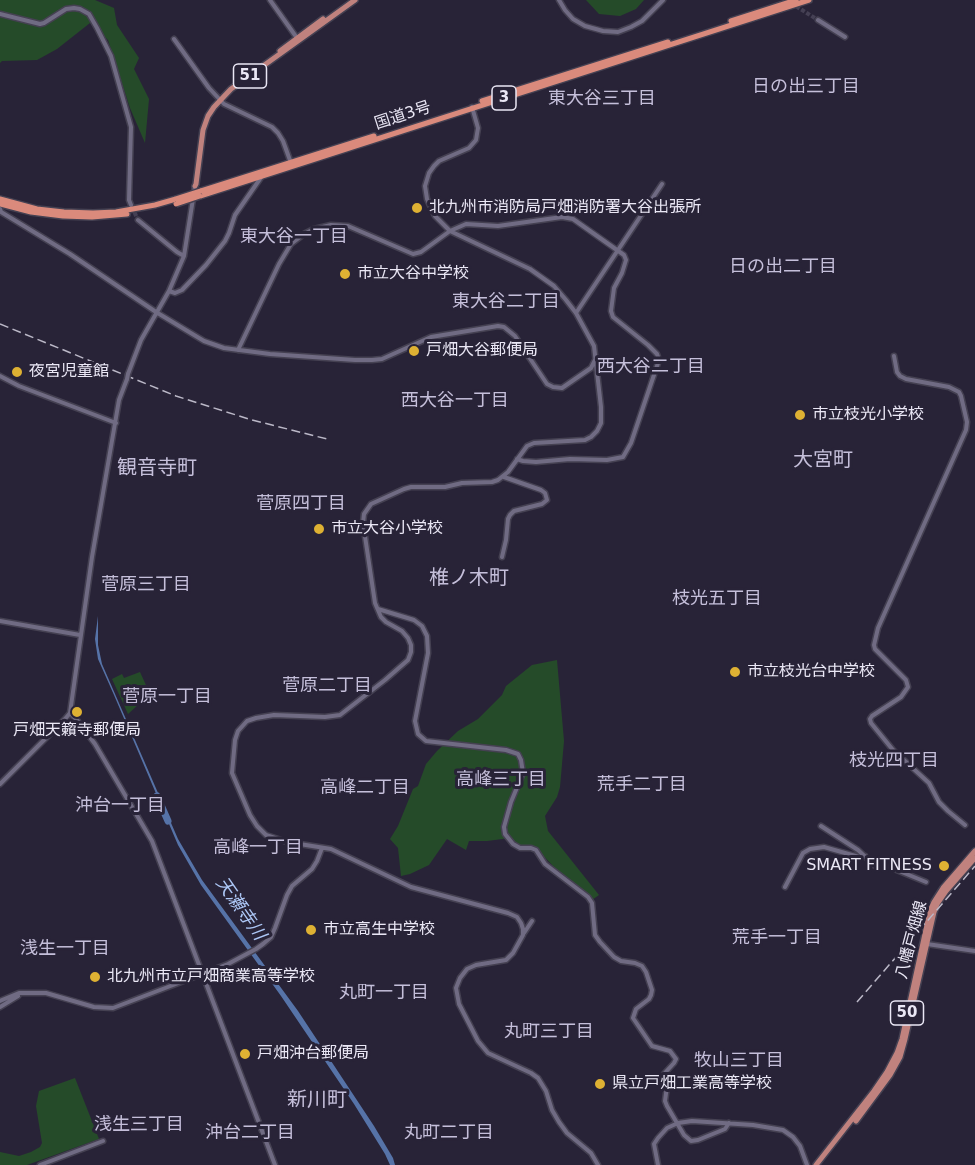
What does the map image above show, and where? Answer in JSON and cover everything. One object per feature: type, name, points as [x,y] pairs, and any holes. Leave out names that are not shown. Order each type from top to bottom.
[{"type":"highway","name":"国道3号","points":[[200,194],[262,176],[796,0]]},
{"type":"highway","name":"国道3号","points":[[0,201],[46,210],[93,213],[116,212],[176,202],[809,0]]},
{"type":"main road","name":"51","points":[[298,40],[350,0]]},
{"type":"main road","name":"51","points":[[195,186],[203,130],[208,116],[219,99],[355,0]]},
{"type":"main road","name":"八幡戸畑線","points":[[925,944],[930,911],[934,902],[975,851]]},
{"type":"main road","name":"八幡戸畑線","points":[[818,1165],[874,1091],[897,1053],[918,962],[937,904],[975,858]]},
{"type":"street","points":[[270,0],[298,40]]},
{"type":"street","points":[[559,0],[573,19],[585,26],[618,32],[642,21],[663,0]]},
{"type":"street","points":[[0,14],[40,24],[66,9],[80,9],[89,14],[111,56],[131,127],[130,205]]},
{"type":"street","points":[[818,20],[845,37]]},
{"type":"street","points":[[174,39],[209,88],[224,104],[272,127],[284,141],[292,165]]},
{"type":"street","points":[[472,107],[478,128],[476,140],[468,148],[439,161],[434,166],[424,186],[427,199],[441,223],[450,231],[536,273],[554,286],[576,313],[594,346],[602,414],[601,423],[597,431],[585,440],[534,443],[527,446],[504,477],[492,482],[411,487],[371,504],[364,514],[363,523],[375,603],[386,622],[402,631],[408,638],[411,645],[408,660],[340,715],[326,717],[274,715],[247,721],[242,725],[235,740],[232,773],[256,826],[266,835],[287,842],[331,849],[411,887],[508,913],[517,917],[521,923],[523,935]]},
{"type":"street","points":[[169,291],[175,293],[182,290],[206,265],[225,241],[235,215],[262,176]]},
{"type":"street","points":[[576,313],[662,184]]},
{"type":"street","points":[[0,784],[70,713],[92,557],[119,400],[141,340],[169,291],[184,256],[195,186]]},
{"type":"street","points":[[0,209],[1,212],[184,330],[214,345],[270,354],[372,360],[431,337],[498,326],[504,327],[515,336],[548,384],[562,388],[591,368],[595,359]]},
{"type":"street","points":[[238,350],[279,264],[291,244],[304,234],[331,225],[348,226],[413,254],[421,252],[450,231],[466,224],[498,226],[562,217],[573,219],[624,255],[626,260],[614,288],[611,311],[613,317],[648,345],[658,357],[658,363],[631,443],[622,457],[536,462],[517,459]]},
{"type":"street","points":[[138,220],[184,256]]},
{"type":"street","points":[[894,356],[900,376],[949,387],[959,392],[967,422],[966,430],[878,628],[874,645],[875,649],[906,680],[908,687],[901,697],[870,719],[893,750],[929,783],[939,802],[965,825]]},
{"type":"street","points":[[0,376],[19,386],[116,423]]},
{"type":"street","points":[[502,557],[510,514],[542,504],[547,500],[545,493],[540,490],[504,477]]},
{"type":"street","points":[[377,609],[414,620],[422,626],[427,636],[428,653],[415,721],[418,734],[426,741],[496,748],[518,754],[523,773],[511,802],[504,827],[505,834],[513,844],[520,848],[536,850],[545,864],[588,897],[592,903],[595,935],[600,942],[614,957],[642,966],[646,972],[652,990],[651,995],[636,1009],[633,1018],[652,1046],[670,1051],[676,1059],[663,1075],[667,1086],[665,1101],[684,1135],[692,1141],[725,1129],[729,1123]]},
{"type":"street","points":[[0,621],[80,635]]},
{"type":"street","points":[[70,713],[95,744],[152,841],[275,1165]]},
{"type":"street","points":[[821,826],[858,850],[875,866],[887,866],[926,882]]},
{"type":"street","points":[[785,887],[803,853],[810,849],[824,847],[859,857],[865,856]]},
{"type":"street","points":[[0,1001],[19,993],[30,992],[46,993],[106,1008],[120,1006],[228,964],[256,949],[271,936],[292,886],[312,869],[322,848]]},
{"type":"street","points":[[532,921],[513,953],[506,960],[476,964],[467,969],[456,988],[459,1004],[478,1041],[488,1053],[538,1078],[559,1122],[591,1153],[598,1165]]},
{"type":"street","points":[[925,944],[975,951]]},
{"type":"street","points":[[0,1007],[30,992]]},
{"type":"street","points":[[658,1165],[654,1144],[658,1138],[667,1128],[678,1123],[692,1121],[753,1125],[783,1130],[800,1146],[807,1165]]},
{"type":"street","points":[[40,1165],[104,1141]]},
{"type":"green space","points":[[0,0],[95,0],[114,8],[117,25],[139,58],[134,69],[149,99],[145,143],[130,108],[108,40],[90,23],[57,49],[37,60],[2,61],[0,63]]},
{"type":"green space","points":[[586,0],[644,0],[636,9],[620,16],[599,14]]},
{"type":"green space","points":[[557,660],[564,741],[560,787],[557,797],[545,816],[548,831],[599,895],[592,900],[534,846],[518,845],[510,838],[469,841],[466,850],[447,839],[429,865],[401,876],[398,848],[390,839],[398,826],[413,789],[418,786],[426,764],[458,731],[478,719],[502,695],[506,686],[532,665]]},
{"type":"green space","points":[[140,672],[150,694],[128,714],[112,679],[122,674],[124,678]]},
{"type":"green space","points":[[75,1078],[99,1139],[27,1165],[0,1165],[0,1152],[19,1156],[40,1147],[42,1143],[36,1106],[39,1091]]},
{"type":"water","points":[[98,616],[98,645],[102,664],[178,839],[202,880],[298,1011],[374,1126],[395,1165],[390,1165],[354,1104],[281,996],[201,885],[178,845],[98,659],[95,639]]},
{"type":"waterway","name":"天瀬寺川","points":[[157,796],[168,821]]},
{"type":"tunnel","points":[[786,0],[818,20]]},
{"type":"tunnel","points":[[132,207],[138,220]]},
{"type":"railway","points":[[0,324],[176,396],[252,420],[327,439]]},
{"type":"railway","points":[[857,1002],[975,866]]},
{"type":"place","name":"北九州市消防局戸畑消防署大谷出張所","points":[[417,208]]},
{"type":"place","name":"市立大谷中学校","points":[[345,274]]},
{"type":"place","name":"戸畑大谷郵便局","points":[[414,351]]},
{"type":"place","name":"夜宮児童館","points":[[17,372]]},
{"type":"place","name":"市立枝光小学校","points":[[800,415]]},
{"type":"place","name":"市立大谷小学校","points":[[319,529]]},
{"type":"place","name":"市立枝光台中学校","points":[[735,672]]},
{"type":"place","name":"戸畑天籟寺郵便局","points":[[77,712]]},
{"type":"place","name":"SMART FITNESS","points":[[944,866]]},
{"type":"place","name":"市立高生中学校","points":[[311,930]]},
{"type":"place","name":"北九州市立戸畑商業高等学校","points":[[95,977]]},
{"type":"place","name":"戸畑沖台郵便局","points":[[245,1054]]},
{"type":"place","name":"県立戸畑工業高等学校","points":[[600,1084]]},
{"type":"district","name":"日の出三丁目","points":[[806,87]]},
{"type":"district","name":"東大谷三丁目","points":[[602,99]]},
{"type":"district","name":"東大谷一丁目","points":[[294,237]]},
{"type":"district","name":"日の出二丁目","points":[[783,267]]},
{"type":"district","name":"東大谷二丁目","points":[[506,302]]},
{"type":"district","name":"西大谷二丁目","points":[[651,367]]},
{"type":"district","name":"西大谷一丁目","points":[[455,401]]},
{"type":"district","name":"大宮町","points":[[823,461]]},
{"type":"district","name":"観音寺町","points":[[157,469]]},
{"type":"district","name":"菅原四丁目","points":[[301,504]]},
{"type":"district","name":"椎ノ木町","points":[[469,579]]},
{"type":"district","name":"菅原三丁目","points":[[146,585]]},
{"type":"district","name":"枝光五丁目","points":[[717,599]]},
{"type":"district","name":"菅原二丁目","points":[[327,686]]},
{"type":"district","name":"菅原一丁目","points":[[167,697]]},
{"type":"district","name":"枝光四丁目","points":[[894,761]]},
{"type":"district","name":"高峰三丁目","points":[[501,780]]},
{"type":"district","name":"荒手二丁目","points":[[642,785]]},
{"type":"district","name":"高峰二丁目","points":[[365,788]]},
{"type":"district","name":"沖台一丁目","points":[[120,806]]},
{"type":"district","name":"高峰一丁目","points":[[258,848]]},
{"type":"district","name":"荒手一丁目","points":[[777,938]]},
{"type":"district","name":"浅生一丁目","points":[[65,949]]},
{"type":"district","name":"丸町一丁目","points":[[384,993]]},
{"type":"district","name":"丸町三丁目","points":[[549,1032]]},
{"type":"district","name":"牧山三丁目","points":[[739,1061]]},
{"type":"district","name":"新川町","points":[[317,1101]]},
{"type":"district","name":"浅生三丁目","points":[[139,1125]]},
{"type":"district","name":"沖台二丁目","points":[[250,1133]]},
{"type":"district","name":"丸町二丁目","points":[[449,1133]]}]
